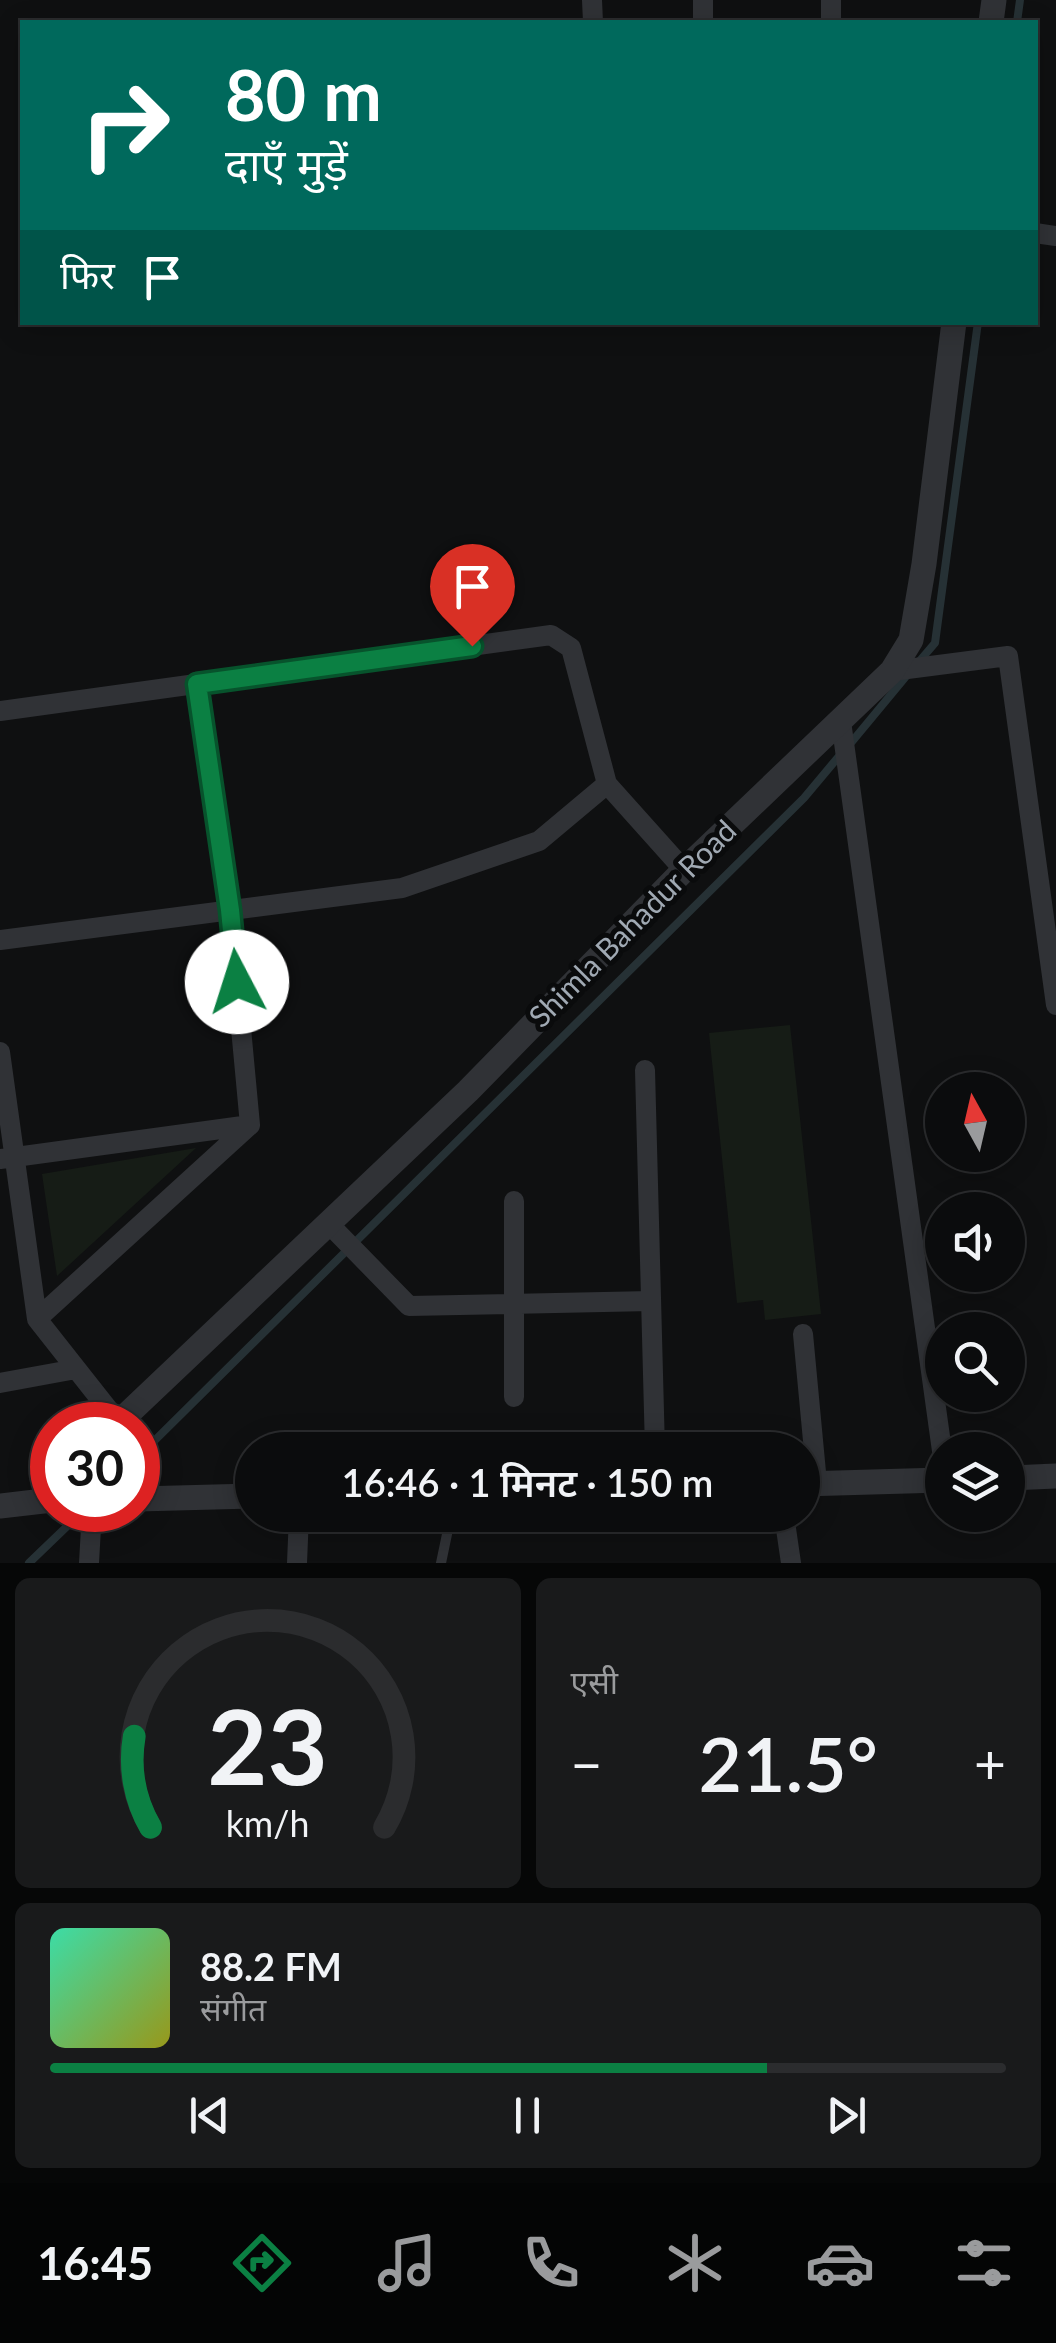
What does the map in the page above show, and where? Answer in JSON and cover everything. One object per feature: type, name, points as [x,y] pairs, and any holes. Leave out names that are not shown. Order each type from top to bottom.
[{"type":"street","name":"Shimla Bahadur Road","points":[[141,1402],[468,1090],[684,870],[892,671],[911,640],[954,325]]},
{"type":"street","points":[[0,711],[551,636],[571,648],[607,784],[684,870]]},
{"type":"street","points":[[892,671],[1008,656],[1056,1005]]},
{"type":"street","points":[[197,684],[230,910],[250,1126]]},
{"type":"street","points":[[841,721],[939,1432]]},
{"type":"street","points":[[0,940],[402,888],[538,841],[607,784]]},
{"type":"street","points":[[0,1052],[6,1158],[37,1319],[101,1402]]},
{"type":"street","points":[[645,1070],[654,1432]]},
{"type":"street","points":[[6,1158],[250,1126]]},
{"type":"street","points":[[37,1319],[250,1126]]},
{"type":"street","points":[[514,1201],[514,1397]]},
{"type":"street","points":[[328,1223],[409,1306],[651,1302]]},
{"type":"street","points":[[803,1334],[808,1432]]},
{"type":"street","points":[[0,1383],[76,1369]]},
{"type":"street","points":[[1025,1477],[1056,1476]]},
{"type":"street","points":[[820,1484],[925,1481]]},
{"type":"street","points":[[160,1498],[235,1496]]},
{"type":"street","points":[[0,1506],[30,1499]]},
{"type":"street","points":[[89,1563],[91,1532]]},
{"type":"street","points":[[297,1563],[299,1532]]},
{"type":"street","points":[[786,1532],[790,1563]]},
{"type":"lane","points":[[441,1563],[447,1532]]},
{"type":"shaded area","points":[[790,1025],[821,1314],[765,1320],[763,1300],[737,1303],[709,1033]]},
{"type":"shaded area","points":[[196,1148],[57,1276],[42,1174]]},
{"type":"waterway","points":[[1017,20],[1020,0]]},
{"type":"waterway","points":[[917,664],[935,643],[978,325]]},
{"type":"waterway","points":[[850,744],[908,674]]},
{"type":"waterway","points":[[160,1435],[804,798],[840,755]]},
{"type":"waterway","points":[[29,1563],[61,1532]]},
{"type":"route","points":[[237,982],[197,684],[472,646]]}]
